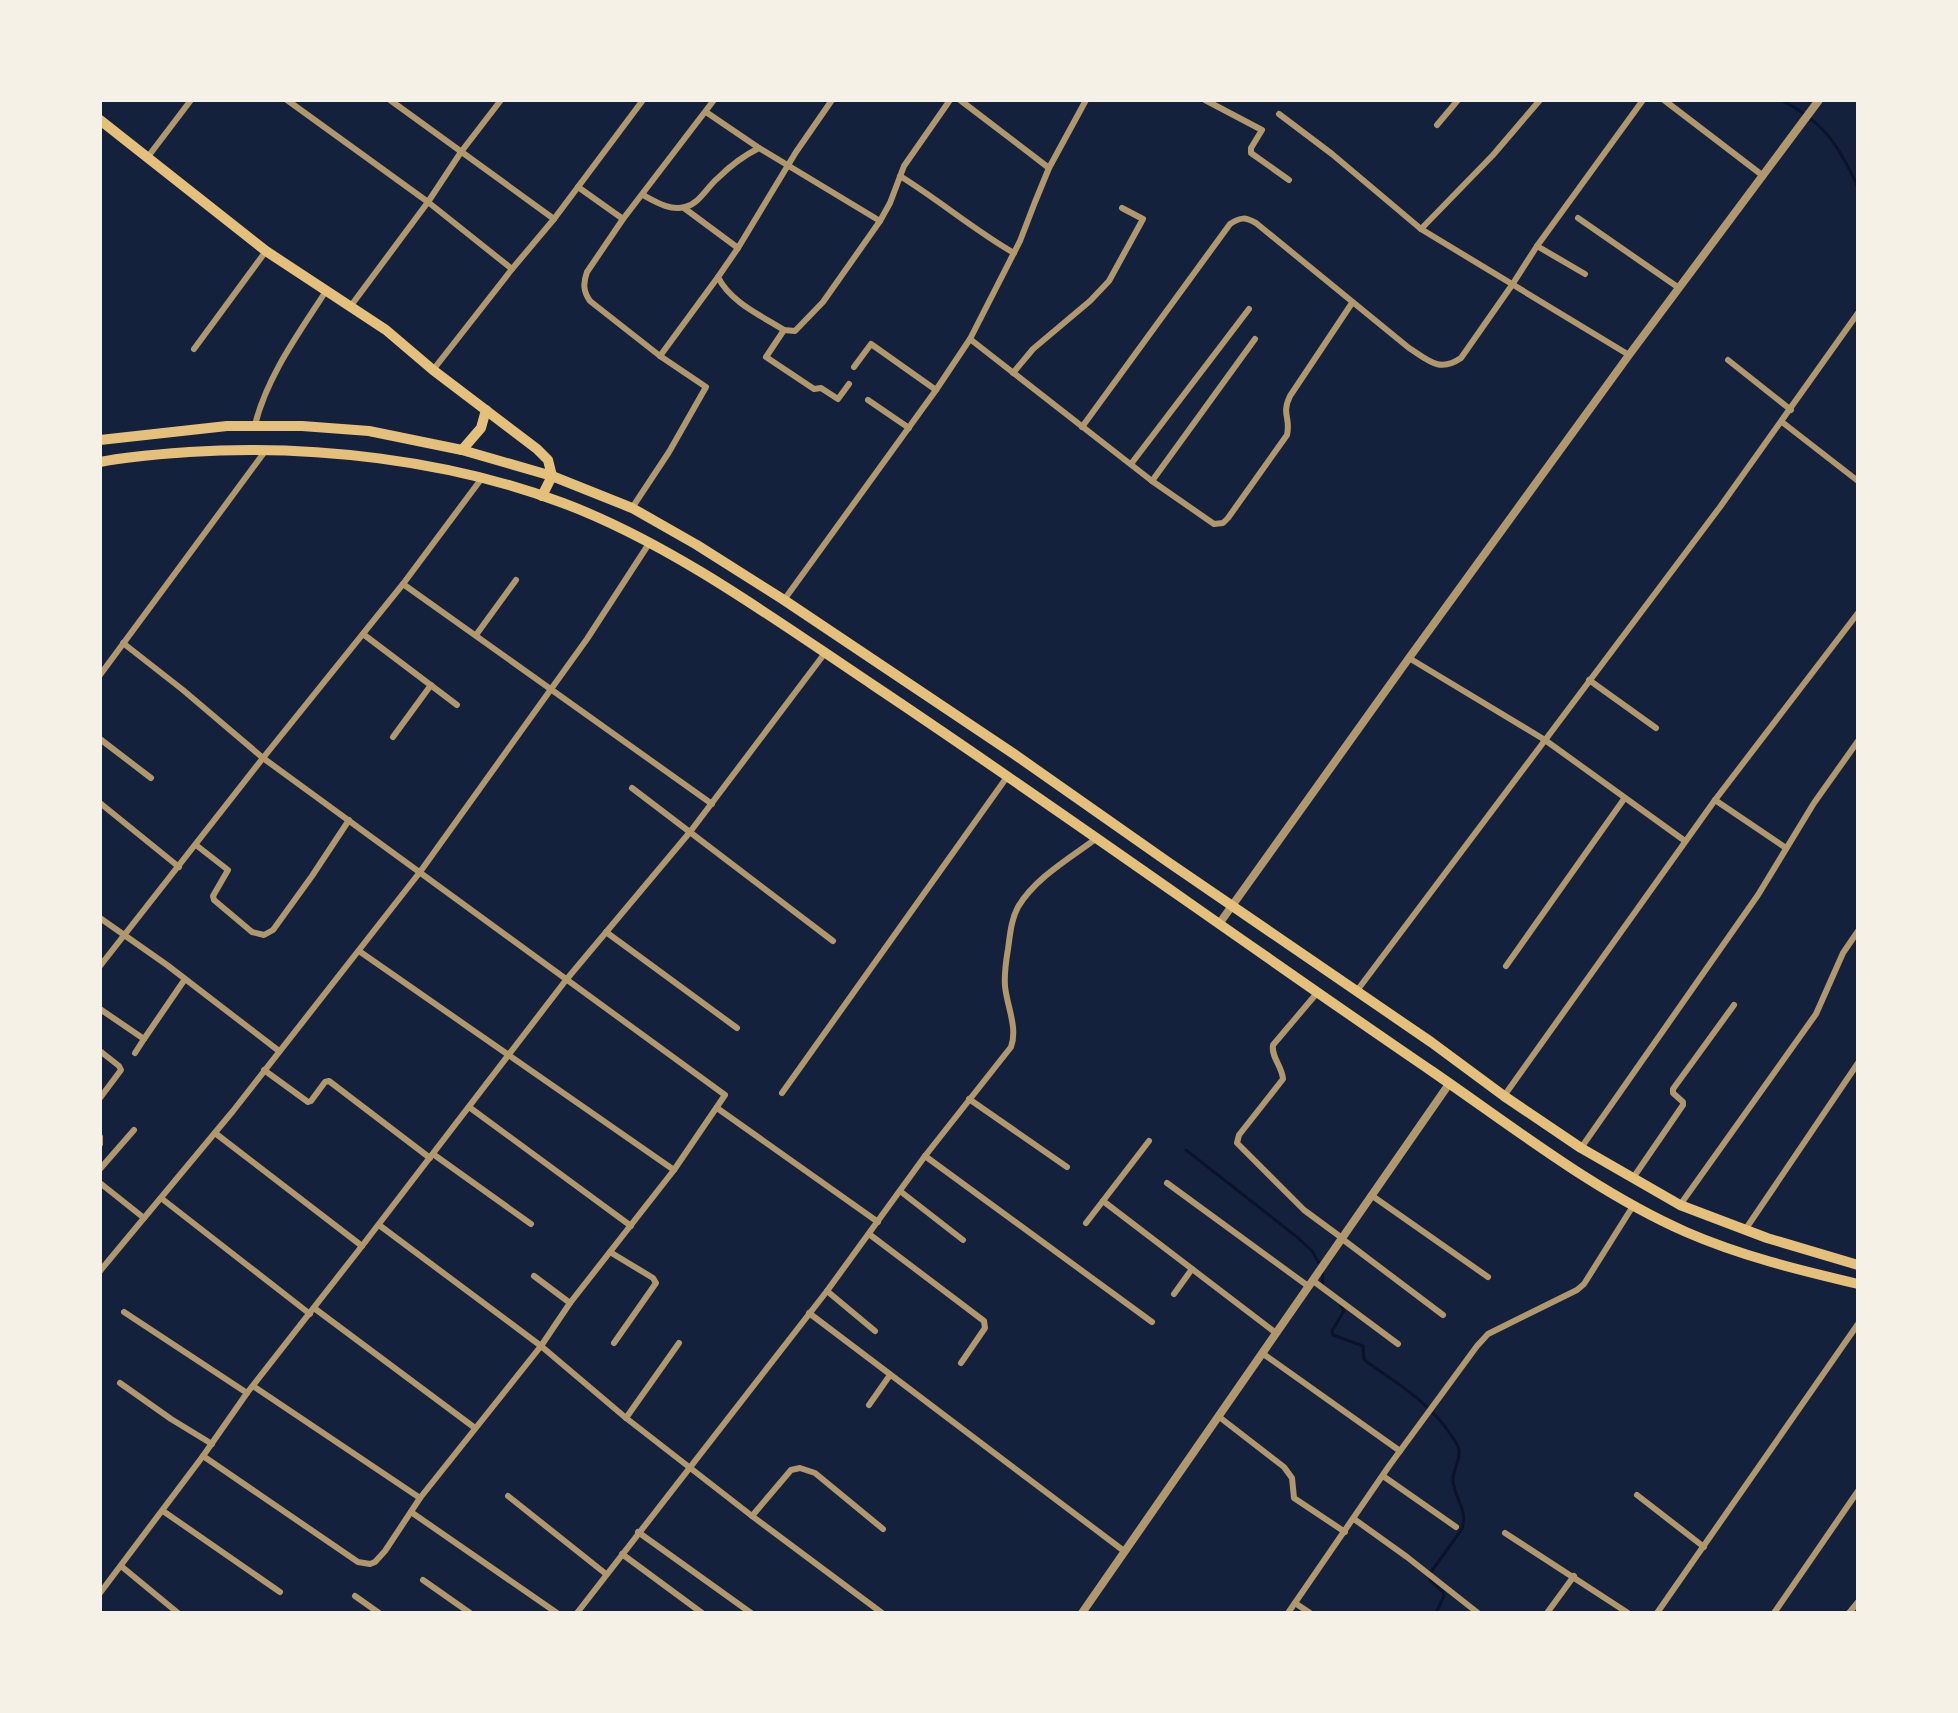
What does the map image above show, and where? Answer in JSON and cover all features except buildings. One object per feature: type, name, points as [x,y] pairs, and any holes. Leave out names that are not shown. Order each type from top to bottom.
[{"type":"main road","points":[[100,120],[266,251],[386,330],[548,460],[552,476],[542,496]]},
{"type":"main road","points":[[462,450],[481,428],[486,410]]},
{"type":"main road","points":[[100,440],[255,425],[369,431],[462,450],[552,476],[632,508],[784,600],[1014,754],[1581,1148],[1680,1205],[1767,1238],[1858,1265]]},
{"type":"main road","points":[[100,462],[155,454],[228,449],[394,461],[482,478],[565,503],[650,542],[825,653],[1449,1084],[1633,1206],[1688,1233],[1760,1260],[1858,1284]]},
{"type":"main road","points":[[565,503],[574,485]]},
{"type":"main road","points":[[1760,1260],[1767,1238]]},
{"type":"street","points":[[146,158],[191,100]]},
{"type":"street","points":[[287,100],[428,202],[512,269]]},
{"type":"street","points":[[390,100],[554,219]]},
{"type":"street","points":[[350,308],[501,100]]},
{"type":"street","points":[[433,370],[554,219],[643,100]]},
{"type":"street","points":[[632,508],[706,387],[660,356],[590,301],[585,293],[584,280],[623,219],[714,100]]},
{"type":"street","points":[[660,356],[738,248],[832,100]]},
{"type":"street","points":[[718,277],[723,286],[742,303],[784,330],[795,331],[823,302],[880,221],[904,166],[950,100]]},
{"type":"street","points":[[960,100],[1049,168]]},
{"type":"street","points":[[784,600],[970,339],[1014,253],[1049,168],[1086,100]]},
{"type":"street","points":[[1205,100],[1262,130],[1251,153],[1289,180]]},
{"type":"street","points":[[1437,125],[1458,100]]},
{"type":"street","points":[[1421,229],[1493,155],[1540,100]]},
{"type":"street","points":[[1082,427],[1230,224],[1240,218],[1256,223],[1409,348],[1436,365],[1445,366],[1461,358],[1537,246],[1643,100]]},
{"type":"street","points":[[1664,100],[1762,175]]},
{"type":"street","points":[[1219,924],[1629,355],[1818,101]]},
{"type":"street","points":[[706,112],[880,221]]},
{"type":"street","points":[[1279,114],[1421,229],[1629,355]]},
{"type":"street","points":[[684,208],[694,203],[739,158],[759,148]]},
{"type":"street","points":[[900,176],[1014,253]]},
{"type":"street","points":[[578,187],[623,219]]},
{"type":"street","points":[[643,195],[660,204],[684,208],[738,248]]},
{"type":"street","points":[[1013,373],[1033,349],[1109,281],[1143,219],[1122,208]]},
{"type":"street","points":[[1578,218],[1679,288]]},
{"type":"street","points":[[1537,246],[1585,274]]},
{"type":"street","points":[[194,349],[266,251]]},
{"type":"street","points":[[255,425],[260,405],[272,381],[326,291]]},
{"type":"street","points":[[970,339],[1152,481],[1214,524],[1223,523],[1287,435],[1289,426],[1285,408],[1290,396],[1352,303]]},
{"type":"street","points":[[1131,464],[1249,309]]},
{"type":"street","points":[[1356,992],[1720,507],[1858,313]]},
{"type":"street","points":[[784,330],[766,357],[814,389],[821,388],[837,399],[849,384]]},
{"type":"street","points":[[1152,481],[1255,339]]},
{"type":"street","points":[[854,367],[872,344],[936,390]]},
{"type":"street","points":[[1728,360],[1791,410]]},
{"type":"street","points":[[868,400],[909,428]]},
{"type":"street","points":[[1782,422],[1858,481]]},
{"type":"street","points":[[100,675],[266,450]]},
{"type":"street","points":[[100,966],[403,584],[482,478]]},
{"type":"street","points":[[100,1271],[215,1133],[420,872],[587,639],[650,542]]},
{"type":"street","points":[[476,635],[516,580]]},
{"type":"street","points":[[403,584],[712,804]]},
{"type":"street","points":[[1504,1096],[1715,800],[1858,613]]},
{"type":"street","points":[[363,634],[457,705]]},
{"type":"street","points":[[123,643],[263,758],[724,1093],[725,1097],[674,1170],[570,1303],[541,1346],[420,1498],[375,1562],[362,1564],[203,1456]]},
{"type":"street","points":[[100,1593],[247,1393],[566,980],[712,804],[825,653]]},
{"type":"street","points":[[1409,658],[1545,740],[1685,841]]},
{"type":"street","points":[[1589,680],[1656,728]]},
{"type":"street","points":[[393,737],[431,685]]},
{"type":"street","points":[[100,739],[151,778]]},
{"type":"street","points":[[1581,1148],[1731,933],[1814,803],[1858,741]]},
{"type":"street","points":[[782,1093],[1007,777]]},
{"type":"street","points":[[632,788],[833,941]]},
{"type":"street","points":[[1506,966],[1624,799]]},
{"type":"street","points":[[1715,800],[1786,848]]},
{"type":"street","points":[[100,803],[179,867]]},
{"type":"street","points":[[196,845],[228,871],[213,896],[214,900],[252,932],[264,935],[273,930],[349,820]]},
{"type":"street","points":[[577,1613],[827,1291],[925,1156],[1011,1047],[1013,1027],[1005,985],[1005,965],[1017,909],[1049,874],[1097,838]]},
{"type":"street","points":[[100,918],[279,1051]]},
{"type":"street","points":[[1680,1205],[1816,1014],[1843,953],[1858,931]]},
{"type":"street","points":[[606,932],[737,1028]]},
{"type":"street","points":[[359,951],[674,1170]]},
{"type":"street","points":[[135,1053],[185,979]]},
{"type":"street","points":[[1317,993],[1273,1045],[1273,1054],[1283,1079],[1239,1135],[1237,1143],[1312,1217],[1443,1315]]},
{"type":"street","points":[[1633,1178],[1683,1105],[1673,1089],[1734,1005]]},
{"type":"street","points":[[100,1009],[144,1039]]},
{"type":"street","points":[[100,1051],[121,1070],[100,1098]]},
{"type":"street","points":[[1745,1230],[1858,1063]]},
{"type":"street","points":[[264,1070],[308,1102],[329,1081],[531,1224]]},
{"type":"street","points":[[1082,1613],[1449,1084]]},
{"type":"street","points":[[969,1099],[1067,1167]]},
{"type":"street","points":[[469,1107],[631,1226]]},
{"type":"street","points":[[717,1108],[878,1222]]},
{"type":"street","points":[[100,1169],[134,1130]]},
{"type":"street","points":[[215,1133],[362,1246]]},
{"type":"street","points":[[100,1137],[100,1144]]},
{"type":"street","points":[[1086,1223],[1149,1141]]},
{"type":"street","points":[[925,1156],[1152,1322]]},
{"type":"street","points":[[100,1183],[144,1218]]},
{"type":"street","points":[[1167,1183],[1398,1344]]},
{"type":"street","points":[[900,1191],[963,1240]]},
{"type":"street","points":[[1371,1195],[1488,1277]]},
{"type":"street","points":[[161,1198],[475,1428]]},
{"type":"street","points":[[1103,1201],[1276,1333]]},
{"type":"street","points":[[1288,1613],[1477,1346],[1488,1334],[1584,1284],[1633,1206]]},
{"type":"street","points":[[379,1225],[541,1346],[626,1418],[882,1613]]},
{"type":"street","points":[[869,1234],[984,1321],[985,1328],[961,1363]]},
{"type":"street","points":[[610,1252],[653,1278],[656,1283],[614,1343]]},
{"type":"street","points":[[1174,1294],[1192,1269]]},
{"type":"street","points":[[534,1276],[570,1303]]},
{"type":"street","points":[[827,1291],[875,1331]]},
{"type":"street","points":[[124,1312],[247,1393]]},
{"type":"street","points":[[809,1313],[1124,1551]]},
{"type":"street","points":[[1658,1613],[1858,1324]]},
{"type":"street","points":[[626,1418],[679,1343]]},
{"type":"street","points":[[1262,1353],[1400,1451]]},
{"type":"street","points":[[869,1405],[890,1375]]},
{"type":"street","points":[[120,1383],[212,1444]]},
{"type":"street","points":[[253,1386],[420,1498]]},
{"type":"street","points":[[1218,1416],[1284,1467],[1292,1478],[1294,1498],[1345,1532]]},
{"type":"street","points":[[752,1516],[791,1470],[800,1468],[815,1473],[883,1529]]},
{"type":"street","points":[[1383,1476],[1456,1527]]},
{"type":"street","points":[[1774,1613],[1858,1491]]},
{"type":"street","points":[[1637,1495],[1704,1547]]},
{"type":"street","points":[[508,1496],[606,1574]]},
{"type":"street","points":[[163,1511],[280,1592]]},
{"type":"street","points":[[411,1512],[557,1613]]},
{"type":"street","points":[[1354,1519],[1478,1613]]},
{"type":"street","points":[[638,1532],[751,1613]]},
{"type":"street","points":[[1505,1533],[1628,1613]]},
{"type":"street","points":[[622,1554],[702,1613]]},
{"type":"street","points":[[121,1566],[178,1613]]},
{"type":"street","points":[[1547,1613],[1574,1576]]},
{"type":"street","points":[[423,1580],[470,1613]]},
{"type":"street","points":[[355,1596],[379,1613]]},
{"type":"street","points":[[1849,1613],[1858,1602]]},
{"type":"street","points":[[1295,1603],[1310,1613]]},
{"type":"waterway","points":[[1781,100],[1808,117],[1828,136],[1844,158],[1858,187]]},
{"type":"waterway","points":[[1186,1150],[1297,1237],[1312,1251],[1319,1263]]},
{"type":"waterway","points":[[1322,1271],[1322,1287]]},
{"type":"waterway","points":[[1340,1304],[1344,1311],[1332,1331],[1333,1335],[1363,1346],[1364,1359],[1423,1403],[1442,1423],[1458,1447],[1453,1481],[1462,1510],[1462,1529],[1431,1572]]},
{"type":"waterway","points":[[1429,1577],[1444,1596],[1436,1613]]}]
